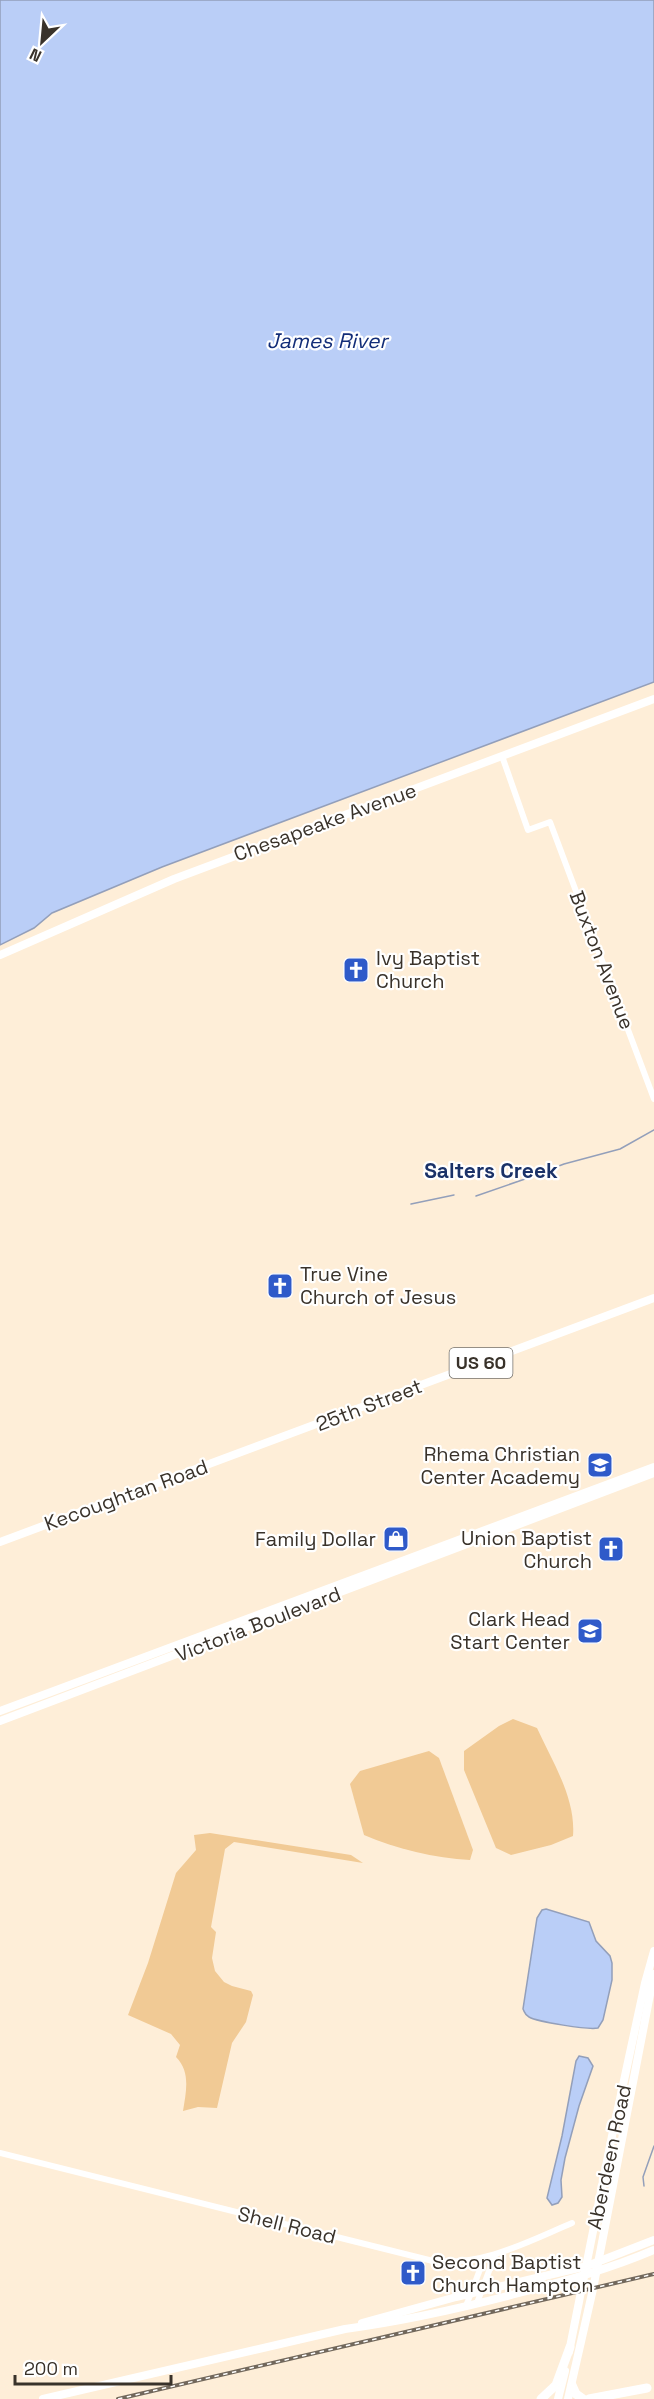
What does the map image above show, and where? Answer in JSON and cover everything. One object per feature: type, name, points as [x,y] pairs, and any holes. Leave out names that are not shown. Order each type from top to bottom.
[{"type":"highway","points":[[541,2399],[556,2385],[570,2347]]},
{"type":"highway","points":[[572,2385],[576,2394],[583,2399]]},
{"type":"highway","points":[[589,2399],[650,2387]]},
{"type":"highway","points":[[607,2399],[650,2387]]},
{"type":"main road","name":"Chesapeake Avenue","points":[[0,955],[174,879],[654,699]]},
{"type":"main road","name":"25th Street","points":[[252,1448],[654,1298]]},
{"type":"main road","name":"Kecoughtan Road","points":[[0,1542],[252,1448]]},
{"type":"main road","points":[[514,1523],[654,1467]]},
{"type":"main road","points":[[514,1523],[654,1473]]},
{"type":"main road","name":"Victoria Boulevard","points":[[0,1711],[514,1523]]},
{"type":"main road","name":"Victoria Boulevard","points":[[0,1721],[514,1523]]},
{"type":"main road","name":"Aberdeen Road","points":[[558,2399],[614,2126],[654,1951]]},
{"type":"main road","name":"Aberdeen Road","points":[[568,2399],[597,2267],[654,1974]]},
{"type":"main road","points":[[597,2267],[654,2241]]},
{"type":"main road","points":[[43,2399],[345,2329],[382,2324],[466,2306],[654,2250]]},
{"type":"main road","points":[[345,2329],[381,2316],[482,2291],[586,2271]]},
{"type":"street","name":"Buxton Avenue","points":[[502,756],[528,830],[550,822],[654,1099]]},
{"type":"street","name":"Shell Road","points":[[0,2153],[421,2259],[456,2262],[484,2259],[572,2223]]},
{"type":"street","points":[[477,2303],[495,2255]]},
{"type":"street","points":[[466,2306],[484,2259]]},
{"type":"shaded area","points":[[513,1719],[537,1728],[567,1794],[573,1822],[573,1836],[551,1845],[511,1855],[496,1848],[464,1770],[464,1751]]},
{"type":"shaded area","points":[[429,1751],[439,1758],[473,1850],[470,1860],[416,1852],[364,1835],[350,1784],[360,1771]]},
{"type":"shaded area","points":[[210,1833],[351,1855],[363,1863],[234,1842],[225,1849],[211,1927],[216,1932],[212,1958],[215,1971],[224,1982],[251,1991],[253,1995],[246,2022],[232,2043],[217,2108],[198,2107],[183,2111],[186,2076],[176,2057],[180,2045],[171,2034],[128,2015],[148,1963],[176,1873],[196,1850],[194,1835]]},
{"type":"water","name":"James River","points":[[0,0],[654,0],[654,682],[162,867],[52,913],[34,928],[0,945]]},
{"type":"water","points":[[546,1909],[589,1922],[596,1941],[610,1956],[612,1980],[603,2020],[598,2028],[574,2027],[542,2021],[525,2014],[523,2009],[537,1918],[542,1910]]},
{"type":"water","points":[[579,2056],[588,2058],[593,2066],[565,2158],[561,2180],[562,2197],[558,2203],[552,2205],[547,2198],[562,2136],[576,2061]]},
{"type":"waterway","points":[[543,1172],[620,1149],[654,1130]]},
{"type":"waterway","points":[[476,1196],[525,1179]]},
{"type":"waterway","points":[[411,1204],[454,1195]]},
{"type":"waterway","name":"Salters Creek","points":[[644,2186],[643,2177],[654,2146]]},
{"type":"railway","points":[[118,2399],[654,2274]]},
{"type":"place","name":"Ivy Baptist Church","points":[[356,970]]},
{"type":"place","name":"True Vine Church of Jesus","points":[[280,1286]]},
{"type":"place","name":"Rhema Christian Center Academy","points":[[600,1465]]},
{"type":"place","name":"Family Dollar","points":[[396,1539]]},
{"type":"place","name":"Union Baptist Church","points":[[611,1549]]},
{"type":"place","name":"Clark Head Start Center","points":[[590,1631]]},
{"type":"place","name":"Second Baptist Church Hampton","points":[[413,2273]]},
{"type":"district","name":"Salters Creek","points":[[491,1171]]}]
